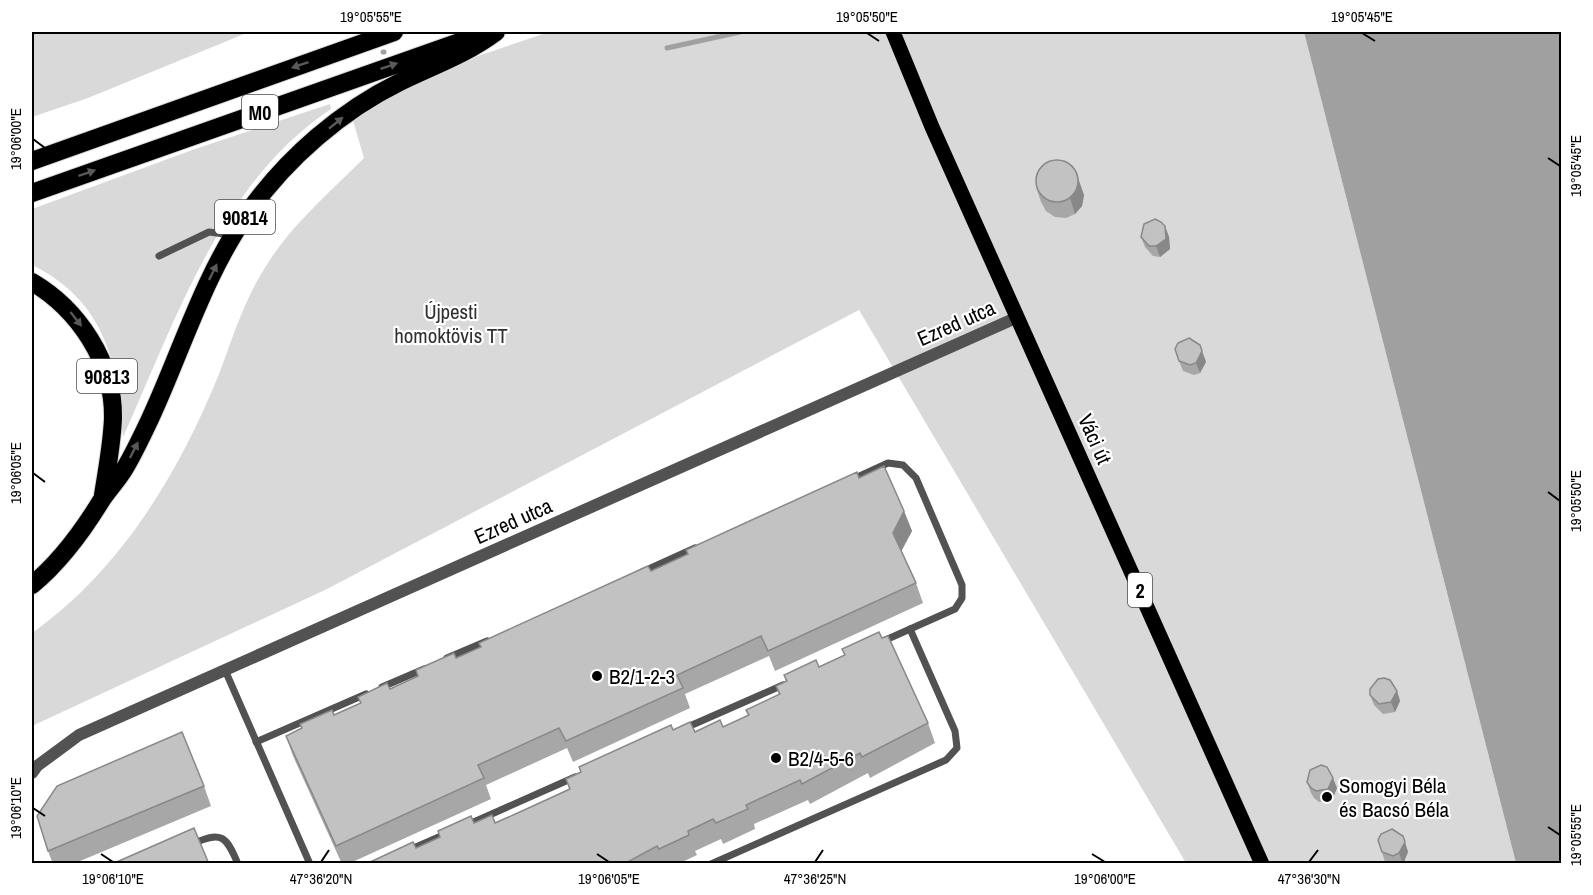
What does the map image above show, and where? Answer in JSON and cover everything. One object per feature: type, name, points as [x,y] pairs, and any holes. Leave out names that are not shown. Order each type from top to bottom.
[{"type":"highway","name":"M0","points":[[32,159],[394,32]]},
{"type":"highway","name":"M0","points":[[32,193],[489,32]]},
{"type":"highway","name":"90814","points":[[103,499],[125,469],[150,420],[213,271],[233,236],[269,186],[297,156],[348,113],[399,83],[471,51],[496,32]]},
{"type":"highway","name":"90813","points":[[32,282],[65,305],[96,349],[107,377],[113,416],[103,499],[77,538],[32,585]]},
{"type":"main road","name":"Váci út","points":[[893,32],[932,127],[1262,864]]},
{"type":"street","name":"Ezred utca","points":[[32,773],[37,766],[79,735],[1018,317]]},
{"type":"lane","points":[[159,256],[209,232],[233,236]]},
{"type":"lane","points":[[847,481],[888,463],[903,465],[916,478],[962,585],[962,598],[955,609],[878,643]]},
{"type":"lane","points":[[633,576],[708,543]]},
{"type":"lane","points":[[711,864],[946,760],[957,748],[955,731],[910,629]]},
{"type":"lane","points":[[442,660],[495,637]]},
{"type":"lane","points":[[256,742],[431,665]]},
{"type":"lane","points":[[225,670],[310,864]]},
{"type":"lane","points":[[672,734],[791,681]]},
{"type":"lane","points":[[401,854],[585,772]]},
{"type":"lane","points":[[180,850],[211,836],[222,837],[230,844],[238,864]]},
{"type":"green space","points":[[32,32],[249,32],[88,98],[32,117]]},
{"type":"green space","name":"Újpesti homoktövis TT","points":[[549,32],[1304,32],[1516,863],[1186,863],[859,310],[327,589],[32,726],[32,633],[64,608],[93,580],[144,517],[185,448],[203,411],[245,305],[258,279],[287,236],[364,158],[352,117],[401,87],[472,58]]},
{"type":"green space","points":[[330,104],[331,109],[292,140],[259,175],[230,214],[183,301],[123,437],[117,384],[103,336],[91,315],[76,296],[56,279],[32,265],[32,209],[195,149]]},
{"type":"shaded area","points":[[1304,32],[1561,32],[1561,863],[1516,863]]},
{"type":"building","points":[[1057,160],[1065,161],[1072,166],[1077,173],[1077,189],[1072,196],[1065,201],[1057,202],[1049,201],[1042,196],[1037,189],[1036,181],[1037,173],[1042,166],[1049,161]]},
{"type":"building","points":[[1155,219],[1165,226],[1166,239],[1156,246],[1149,246],[1141,237],[1144,224]]},
{"type":"building","points":[[1189,338],[1200,345],[1202,351],[1196,363],[1190,365],[1179,361],[1175,349],[1178,343]]},
{"type":"building","name":"B2/1-2-3","points":[[884,466],[904,511],[893,533],[916,583],[768,651],[761,636],[677,675],[683,688],[566,741],[559,728],[478,765],[484,778],[336,846],[286,736],[302,728],[300,724],[332,710],[334,715],[361,703],[358,697],[387,683],[390,689],[418,676],[416,670],[454,653],[456,658],[481,647],[479,643],[648,566],[651,571],[688,554],[686,550],[857,472],[859,478]]},
{"type":"building","name":"B2/4-5-6","points":[[879,632],[882,638],[888,636],[928,723],[862,757],[860,753],[802,784],[800,780],[746,805],[748,809],[716,823],[713,819],[688,831],[689,835],[659,849],[657,846],[624,864],[366,864],[413,842],[416,848],[440,837],[438,831],[471,816],[474,823],[492,815],[495,823],[522,811],[570,789],[566,779],[581,772],[579,767],[671,725],[673,730],[690,722],[695,732],[720,720],[723,727],[749,715],[746,710],[780,694],[776,686],[787,681],[784,675],[816,660],[819,667],[845,655],[842,649]]},
{"type":"building","points":[[1378,679],[1390,680],[1397,691],[1391,702],[1379,704],[1370,695],[1370,689]]},
{"type":"building","points":[[182,732],[204,786],[48,851],[37,816],[57,786]]},
{"type":"building","points":[[1321,765],[1327,767],[1333,778],[1328,789],[1316,791],[1307,782],[1310,770]]},
{"type":"building","points":[[194,828],[209,864],[112,864]]},
{"type":"building","points":[[1392,829],[1403,836],[1405,842],[1399,853],[1393,856],[1382,852],[1378,840],[1381,834]]},
{"type":"waterway","points":[[667,48],[740,32]]},
{"type":"place","name":"B2/1-2-3","points":[[597,676]]},
{"type":"place","name":"B2/4-5-6","points":[[776,758]]},
{"type":"place","name":"Somogyi Béla és Bacsó Béla","points":[[1327,797]]}]
